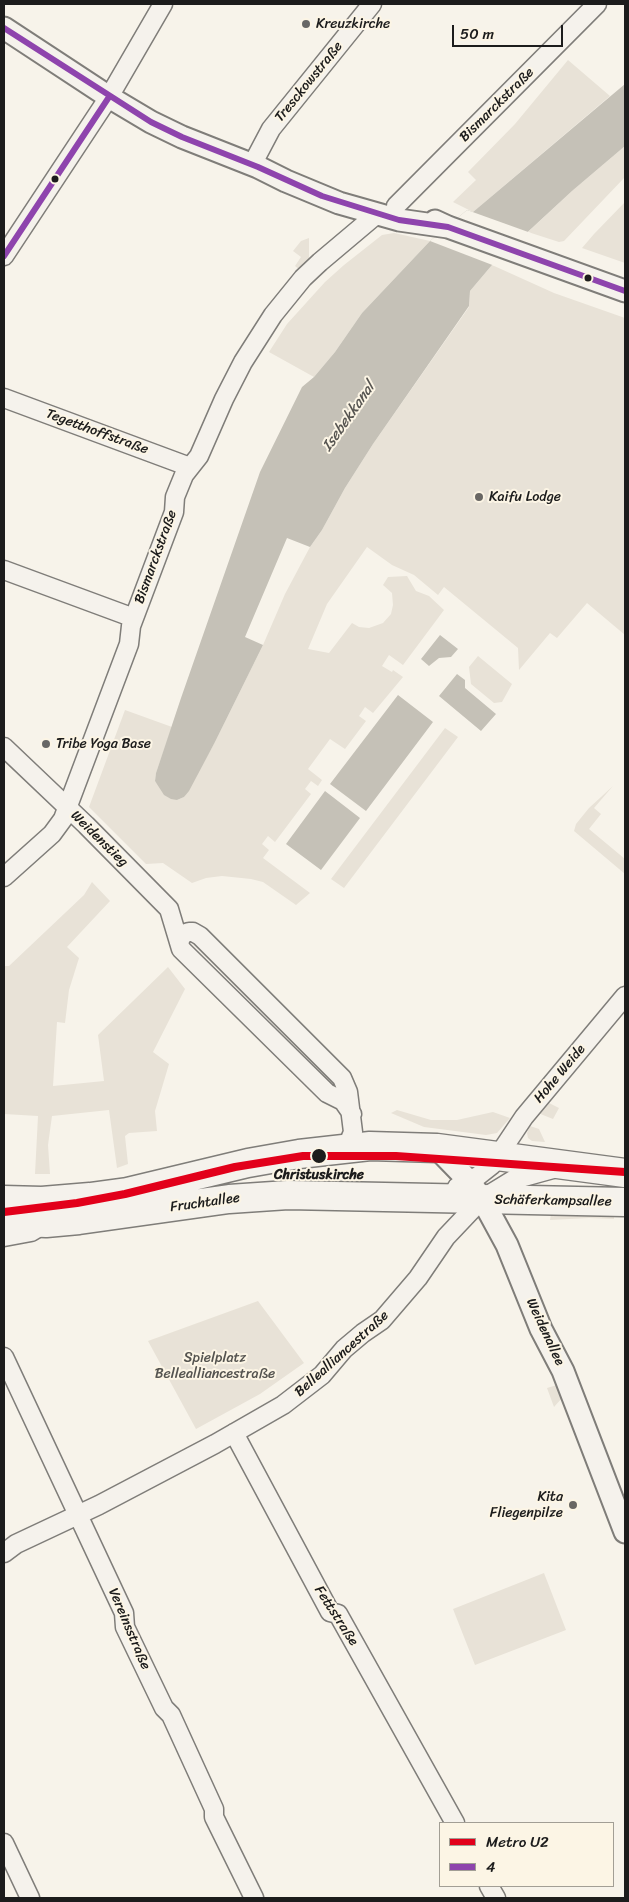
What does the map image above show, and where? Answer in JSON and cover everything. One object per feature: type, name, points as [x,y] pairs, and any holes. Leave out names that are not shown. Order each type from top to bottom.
[{"type":"main road","name":"Fruchtallee","points":[[4,1200],[42,1201],[127,1192],[248,1162],[341,1149],[394,1146],[438,1148],[499,1155]]},
{"type":"main road","points":[[499,1155],[625,1173]]},
{"type":"main road","name":"Fruchtallee","points":[[4,1221],[46,1222],[108,1217],[252,1196],[330,1194],[406,1197],[475,1190]]},
{"type":"main road","name":"Schäferkampsallee","points":[[475,1190],[625,1202]]},
{"type":"street","points":[[4,256],[109,97],[163,4]]},
{"type":"street","name":"Tresckowstraße","points":[[255,166],[271,129],[372,4]]},
{"type":"street","name":"Bismarckstraße","points":[[4,877],[52,834],[63,819],[129,644],[131,626],[174,512],[178,490],[184,474],[199,456],[224,399],[243,362],[278,308],[320,262],[386,210],[597,4]]},
{"type":"street","points":[[4,28],[109,97],[151,122],[182,137],[255,166],[322,196],[429,218],[448,227],[625,290]]},
{"type":"street","name":"Tegetthoffstraße","points":[[4,398],[190,467]]},
{"type":"street","points":[[4,570],[134,618]]},
{"type":"street","name":"Weidenstieg","points":[[4,747],[169,909],[182,949],[327,1093],[343,1101],[352,1114],[352,1135],[349,1142],[341,1149]]},
{"type":"street","name":"Hohe Weide","points":[[499,1155],[524,1117],[625,996]]},
{"type":"street","name":"Weidenallee","points":[[438,1148],[475,1190],[507,1245],[541,1329],[563,1372],[625,1532]]},
{"type":"street","points":[[475,1190],[486,1171],[499,1155]]},
{"type":"street","name":"Bellealliancestraße","points":[[4,1553],[16,1544],[99,1505],[283,1405],[322,1375],[344,1349],[382,1320],[418,1278],[475,1190],[568,1165]]},
{"type":"street","points":[[4,1237],[31,1232],[46,1222]]},
{"type":"street","name":"Vereinsstraße","points":[[4,1357],[124,1613],[125,1627],[164,1708],[171,1715],[214,1809],[214,1817],[254,1898]]},
{"type":"street","name":"Fettstraße","points":[[234,1433],[330,1612],[338,1614],[454,1822]]},
{"type":"street","points":[[4,1844],[30,1898]]},
{"type":"street","points":[[490,1887],[496,1898]]},
{"type":"green space","points":[[568,60],[610,96],[473,212],[453,202],[476,180],[468,172],[515,124]]},
{"type":"green space","points":[[625,146],[625,177],[564,241],[559,242],[528,232],[572,191]]},
{"type":"green space","points":[[625,202],[625,263],[582,248],[594,234]]},
{"type":"green space","points":[[394,233],[430,241],[362,313],[335,352],[314,377],[269,352],[287,324],[325,282],[382,235]]},
{"type":"green space","points":[[309,238],[309,262],[301,271],[295,266],[301,257],[293,251],[301,241]]},
{"type":"green space","points":[[492,265],[554,293],[625,318],[625,635],[587,603],[557,638],[550,633],[519,670],[518,648],[444,587],[438,595],[414,575],[392,565],[367,547],[327,604],[308,649],[329,653],[352,623],[359,627],[369,628],[383,623],[391,614],[393,605],[392,593],[383,585],[388,577],[407,576],[416,591],[429,596],[444,610],[403,665],[389,655],[382,666],[392,672],[393,670],[403,677],[373,713],[365,707],[359,716],[366,721],[345,749],[330,739],[308,769],[322,780],[318,786],[311,781],[305,789],[311,794],[275,842],[268,836],[262,844],[269,850],[263,858],[310,893],[296,905],[263,882],[222,876],[206,878],[192,883],[163,863],[146,864],[89,807],[125,710],[172,727],[155,781],[177,800],[184,797],[215,742],[263,645],[285,594],[310,547],[373,444],[469,307],[470,291]]},
{"type":"green space","points":[[478,656],[512,684],[502,702],[494,703],[471,684],[469,667]]},
{"type":"green space","points":[[445,728],[458,737],[344,888],[331,879]]},
{"type":"green space","points":[[613,786],[594,808],[601,814],[589,829],[625,859],[625,874],[574,831],[576,824],[589,808]]},
{"type":"green space","points":[[92,882],[110,901],[67,947],[79,958],[69,990],[65,1023],[57,1022],[53,1086],[104,1081],[98,1035],[168,967],[185,989],[153,1052],[169,1064],[155,1111],[157,1131],[129,1133],[125,1136],[128,1164],[117,1168],[109,1110],[52,1116],[48,1145],[50,1174],[35,1174],[38,1116],[4,1114],[4,966],[9,966],[84,895]]},
{"type":"green space","points":[[547,1102],[559,1108],[553,1119],[538,1113]]},
{"type":"green space","points":[[397,1110],[431,1120],[457,1120],[493,1112],[510,1118],[497,1133],[486,1135],[424,1127],[391,1113]]},
{"type":"green space","points":[[530,1126],[539,1129],[545,1142],[532,1141],[528,1138],[527,1133]]},
{"type":"green space","points":[[551,1214],[614,1215],[614,1219],[550,1220]]},
{"type":"green space","name":"Spielplatz Bellealliancestraße","points":[[258,1301],[304,1363],[260,1394],[196,1429],[148,1341]]},
{"type":"green space","points":[[557,1385],[562,1398],[554,1407],[547,1388]]},
{"type":"green space","points":[[544,1573],[566,1630],[475,1665],[453,1609]]},
{"type":"water","name":"Isebekkanal","points":[[625,84],[625,146],[572,191],[492,265],[470,291],[469,306],[373,444],[310,547],[287,538],[245,637],[263,645],[189,791],[184,797],[177,800],[164,795],[155,781],[156,773],[181,698],[260,472],[302,387],[314,377],[335,352],[362,313],[430,241],[467,210],[473,212]]},
{"type":"water","points":[[440,635],[458,649],[451,657],[439,658],[429,666],[421,659]]},
{"type":"water","points":[[457,674],[465,680],[465,688],[496,714],[481,731],[439,696]]},
{"type":"water","points":[[398,695],[433,722],[366,811],[330,784]]},
{"type":"water","points":[[325,791],[360,818],[321,870],[286,844]]},
{"type":"pier","points":[[467,210],[531,233],[495,266],[430,241]]},
{"type":"metro line","name":"U2","points":[[4,1212],[77,1203],[125,1194],[235,1167],[303,1156],[396,1156],[625,1172]]},
{"type":"transit line","name":"4","points":[[4,28],[151,122],[182,137],[258,167],[322,196],[399,220],[448,227],[625,291]]},
{"type":"transit line","name":"4","points":[[4,256],[109,97]]},
{"type":"place","name":"Kreuzkirche","points":[[306,24]]},
{"type":"place","name":"Kaifu Lodge","points":[[479,497]]},
{"type":"place","name":"Tribe Yoga Base","points":[[46,744]]},
{"type":"place","name":"Christuskirche","points":[[319,1156]]},
{"type":"place","name":"Kita Fliegenpilze","points":[[573,1505]]}]
